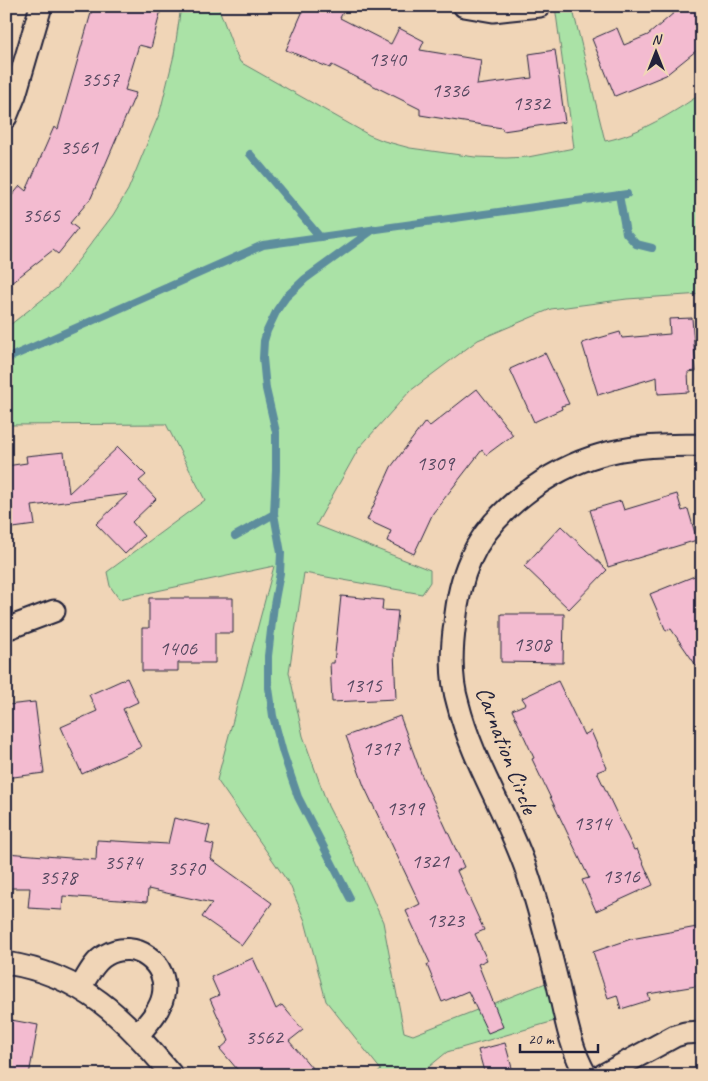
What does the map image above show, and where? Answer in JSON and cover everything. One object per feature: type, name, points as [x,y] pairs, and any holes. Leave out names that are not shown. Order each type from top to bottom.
[{"type":"street","points":[[6,117],[15,95],[41,6]]},
{"type":"street","points":[[464,6],[506,11],[540,6]]},
{"type":"street","name":"Carnation Circle","points":[[586,1075],[576,1056],[525,866],[466,730],[457,703],[452,676],[452,650],[459,591],[474,552],[496,520],[515,503],[552,476],[578,462],[613,452],[648,447],[702,445]]},
{"type":"street","points":[[6,630],[54,611]]},
{"type":"street","points":[[80,988],[98,962],[110,953],[120,950],[131,950],[152,959],[159,967],[162,975],[163,996],[158,1008],[138,1035]]},
{"type":"street","points":[[6,963],[39,971],[80,988],[111,1010],[138,1035],[172,1075]]},
{"type":"street","points":[[603,1075],[675,1036],[685,1033],[702,1032]]},
{"type":"green space","points":[[181,6],[218,6],[240,62],[369,135],[410,148],[475,157],[506,158],[528,157],[574,148],[555,6],[572,6],[605,141],[643,128],[680,108],[702,93],[702,294],[627,299],[551,309],[478,340],[410,391],[359,448],[316,525],[430,570],[430,582],[422,594],[304,573],[289,672],[303,736],[328,806],[353,855],[383,922],[404,1032],[413,1035],[556,979],[565,1018],[447,1052],[419,1075],[375,1075],[381,1070],[326,1001],[305,921],[290,885],[217,780],[274,566],[119,599],[110,586],[107,572],[205,500],[166,424],[6,425],[6,328],[57,288],[113,215],[128,190],[160,112],[174,55]]},
{"type":"building","points":[[93,6],[162,6],[151,48],[139,45],[125,90],[136,93],[91,198],[70,223],[78,229],[58,254],[53,250],[6,287],[6,203],[20,186],[26,191],[54,127],[58,129]]},
{"type":"building","points":[[305,6],[346,6],[340,18],[391,44],[399,28],[424,41],[420,50],[481,60],[477,85],[532,78],[529,54],[555,50],[565,122],[503,131],[502,128],[420,115],[420,109],[332,65],[330,68],[286,50]]},
{"type":"building","points":[[682,6],[702,6],[702,46],[666,75],[615,96],[592,39],[617,28],[624,45],[648,35]]},
{"type":"building","points":[[692,318],[696,371],[688,372],[689,392],[658,394],[657,377],[598,395],[582,343],[620,332],[622,338],[670,334],[669,319]]},
{"type":"building","points":[[545,353],[569,404],[561,406],[562,409],[534,422],[510,369]]},
{"type":"building","points":[[477,389],[513,435],[486,455],[482,450],[433,513],[414,554],[387,541],[391,531],[367,520],[391,467],[425,422],[430,426]]},
{"type":"building","points":[[118,447],[146,475],[139,481],[156,499],[132,522],[144,536],[125,554],[96,524],[128,494],[32,506],[35,525],[6,529],[6,466],[27,463],[26,456],[64,452],[69,493]]},
{"type":"building","points":[[677,494],[682,511],[688,509],[697,540],[608,567],[590,510],[621,501],[624,510]]},
{"type":"building","points":[[561,526],[607,570],[569,609],[524,566]]},
{"type":"building","points":[[702,573],[702,674],[671,629],[666,631],[650,594]]},
{"type":"building","points":[[341,596],[383,600],[382,610],[398,611],[394,651],[396,699],[332,702],[330,663],[334,663]]},
{"type":"building","points":[[149,598],[233,598],[233,633],[215,633],[215,663],[178,663],[178,671],[142,671],[142,628],[149,628]]},
{"type":"building","points":[[501,614],[564,614],[563,663],[501,662]]},
{"type":"building","points":[[127,678],[138,702],[123,709],[141,747],[82,774],[61,727],[97,711],[89,695]]},
{"type":"building","points":[[558,681],[584,735],[591,731],[607,768],[597,772],[634,850],[637,849],[653,885],[596,911],[582,880],[589,878],[532,759],[534,758],[512,710],[526,704],[522,698]]},
{"type":"building","points":[[35,702],[44,773],[6,778],[6,731],[10,731],[7,705]]},
{"type":"building","points":[[400,716],[422,776],[464,867],[457,871],[484,930],[475,934],[487,960],[478,964],[503,1027],[488,1033],[468,991],[442,1002],[427,965],[430,963],[406,911],[420,904],[364,786],[346,736]]},
{"type":"building","points":[[174,818],[210,826],[206,843],[214,845],[211,859],[272,903],[242,945],[202,917],[212,903],[148,889],[147,902],[63,896],[62,910],[28,908],[30,888],[6,888],[6,853],[96,860],[97,840],[168,844]]},
{"type":"building","points":[[697,927],[702,955],[702,985],[648,994],[650,1000],[621,1009],[617,995],[608,998],[593,952],[631,939]]},
{"type":"building","points":[[253,958],[276,1009],[282,1005],[303,1030],[289,1041],[318,1075],[242,1075],[220,1049],[229,1041],[210,999],[219,995],[211,977]]},
{"type":"building","points":[[6,1019],[38,1025],[29,1075],[6,1075]]},
{"type":"building","points":[[505,1043],[514,1075],[485,1075],[478,1050]]},
{"type":"waterway","points":[[250,154],[320,237]]},
{"type":"waterway","points":[[6,359],[263,245],[627,194]]},
{"type":"waterway","points":[[619,195],[626,233],[636,244],[652,248]]},
{"type":"waterway","points":[[350,898],[298,797],[273,716],[268,681],[268,656],[280,573],[281,553],[274,514],[276,432],[266,389],[263,358],[264,341],[267,331],[277,310],[286,297],[305,279],[374,229]]},
{"type":"waterway","points":[[235,536],[274,514]]}]
